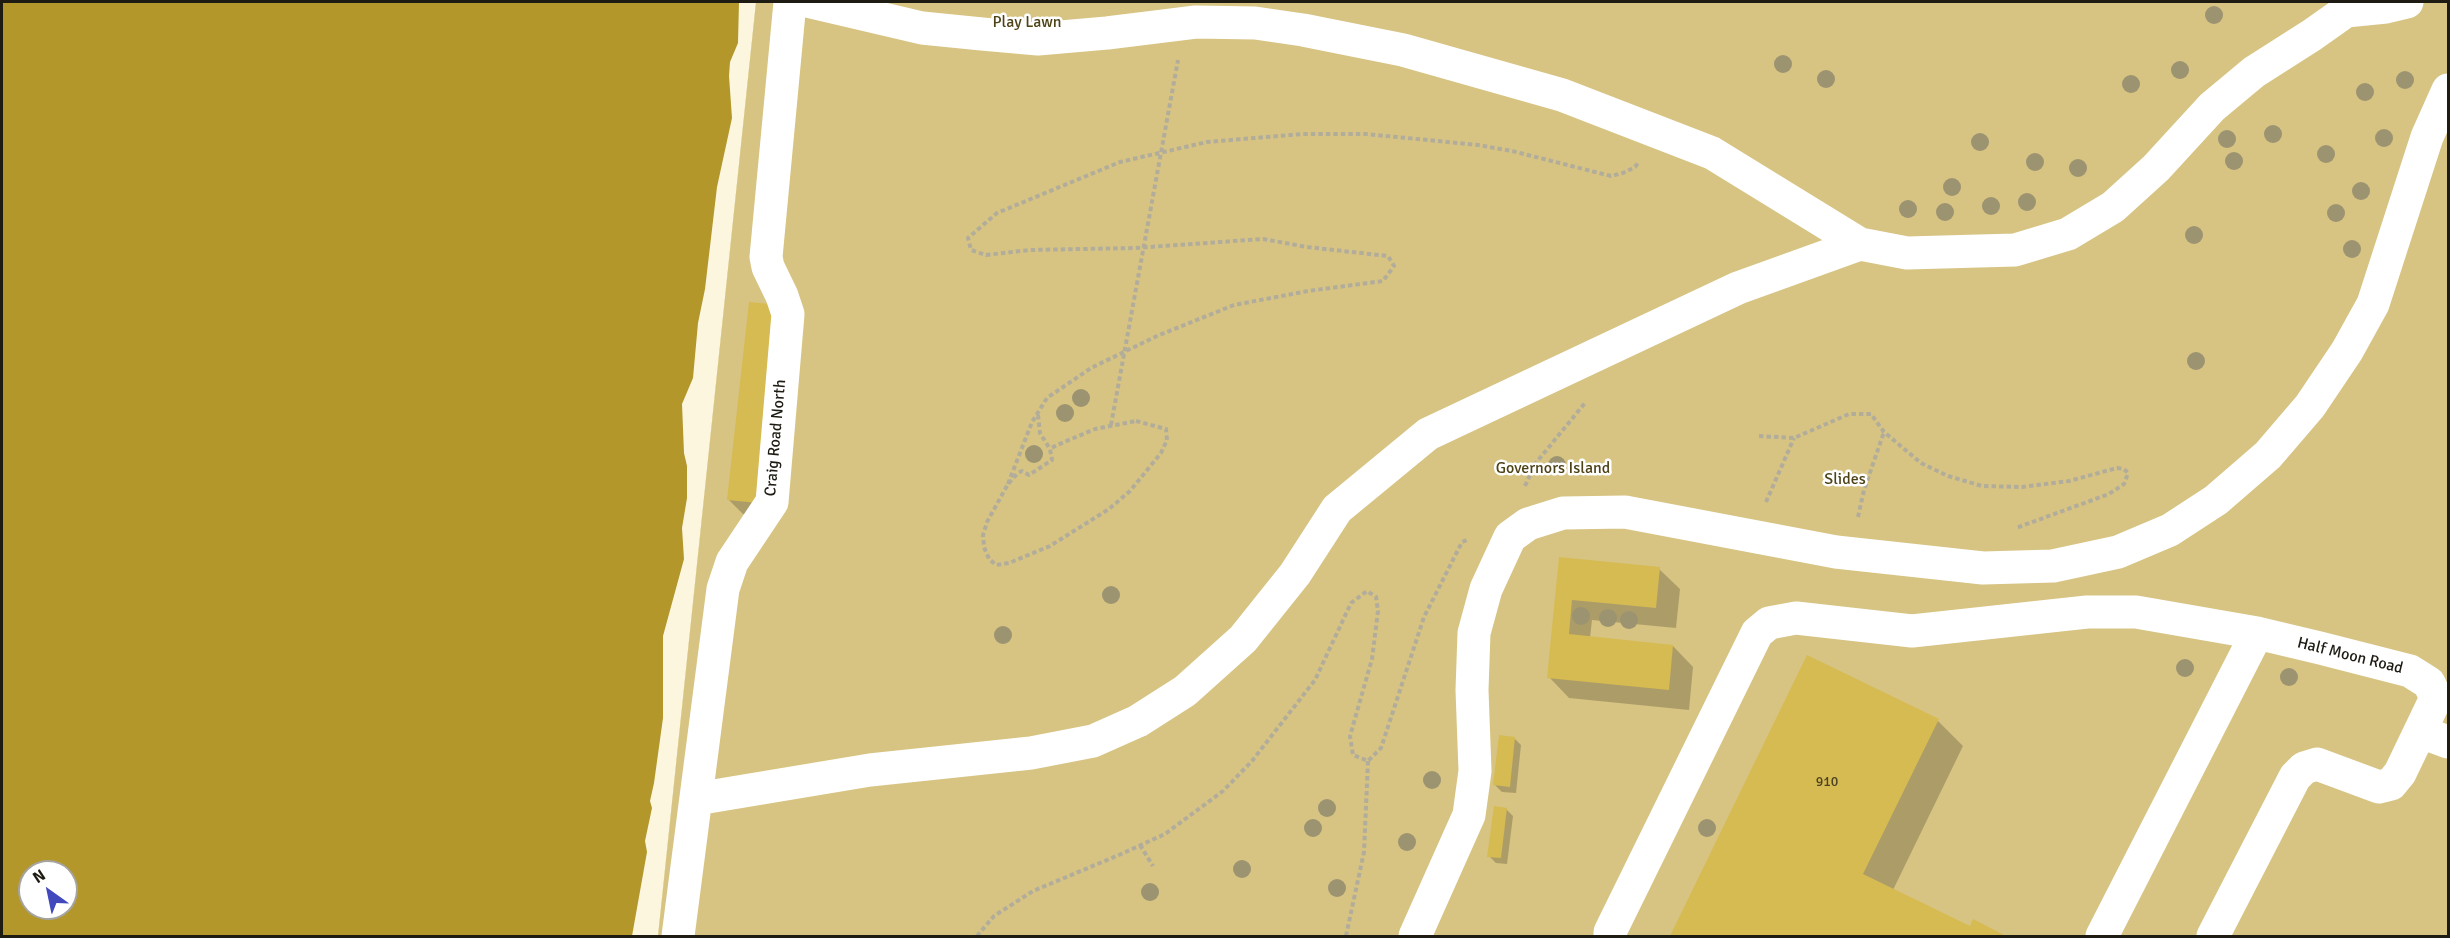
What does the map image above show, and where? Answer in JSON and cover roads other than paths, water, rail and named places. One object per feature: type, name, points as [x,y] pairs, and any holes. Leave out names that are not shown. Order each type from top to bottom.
[{"type":"street","name":"Craig Road North","points":[[678,936],[723,589],[732,562],[771,502],[788,314],[766,257],[790,2]]},
{"type":"street","points":[[812,2],[922,28],[1038,39],[1190,23],[1256,23],[1403,50],[1562,95],[1712,153],[1860,244],[1907,253],[2015,250],[2068,234],[2113,207],[2157,168],[2212,107],[2254,72],[2346,11],[2386,7],[2407,2]]},
{"type":"street","points":[[1190,23],[1245,2]]},
{"type":"street","points":[[1416,935],[1469,815],[1475,771],[1472,690],[1474,633],[1486,589],[1509,531],[1563,513],[1625,512],[1836,552],[1983,568],[2053,566],[2118,552],[2170,530],[2216,500],[2268,455],[2310,406],[2347,351],[2373,304],[2427,137],[2448,90]]},
{"type":"street","points":[[696,799],[870,770],[1032,753],[1093,741],[1138,721],[1185,691],[1243,639],[1295,574],[1336,509],[1428,434],[1738,288],[1860,244]]},
{"type":"street","name":"Half Moon Road","points":[[1610,936],[1757,633],[1769,623],[1796,618],[1912,631],[2087,612],[2136,612],[2256,633],[2410,671],[2429,683],[2436,698],[2435,737],[2391,784],[2379,787],[2317,764],[2304,768],[2295,777],[2213,936]]},
{"type":"street","points":[[2102,936],[2256,633]]},
{"type":"park label","name":"Play Lawn","points":[[1027,23]]},
{"type":"park label","name":"Governors Island","points":[[1553,469]]},
{"type":"park label","name":"Slides","points":[[1845,480]]}]
